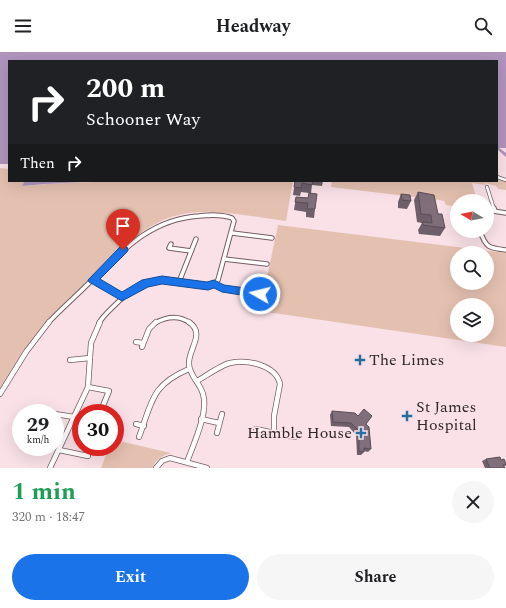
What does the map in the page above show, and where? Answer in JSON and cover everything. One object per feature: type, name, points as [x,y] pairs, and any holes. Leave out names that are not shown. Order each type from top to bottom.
[{"type":"street","points":[[487,187],[495,211],[506,213]]},
{"type":"street","points":[[0,394],[45,327],[133,241],[163,222],[193,215],[213,215],[232,218],[234,221],[232,233],[218,280],[214,284],[208,286],[162,280],[151,282],[139,286],[122,296],[100,321],[91,343],[88,387],[80,404]]},
{"type":"street","points":[[232,233],[272,238]]},
{"type":"street","points":[[482,238],[484,244],[488,248],[506,250]]},
{"type":"street","points":[[179,282],[196,240]]},
{"type":"street","points":[[171,244],[169,248],[191,251]]},
{"type":"street","points":[[224,259],[267,264]]},
{"type":"street","points":[[93,280],[122,296]]},
{"type":"street","points":[[214,284],[222,288],[260,294]]},
{"type":"street","points":[[136,342],[142,345],[150,327],[159,320],[176,318],[187,321],[193,325],[197,334],[188,359],[189,369],[197,381],[204,396],[205,402],[187,462]]},
{"type":"street","points":[[70,360],[90,358]]},
{"type":"street","points":[[197,381],[229,363],[239,362],[269,368],[279,379],[280,390],[274,416],[274,433]]},
{"type":"street","points":[[139,437],[155,396],[162,385],[170,378],[189,369]]},
{"type":"street","points":[[88,387],[109,391],[104,404]]},
{"type":"street","points":[[216,433],[222,414]]},
{"type":"street","points":[[200,419],[219,423]]},
{"type":"street","points":[[64,441],[72,422]]},
{"type":"street","points":[[136,424],[144,426]]},
{"type":"street","points":[[256,429],[295,437]]},
{"type":"street","points":[[50,468],[57,456]]},
{"type":"street","points":[[156,468],[164,459],[170,458],[207,468]]},
{"type":"shaded area","points":[[0,52],[506,52],[506,148],[499,148],[506,153],[506,157],[498,150],[498,60],[8,60],[8,164],[0,164]]},
{"type":"shaded area","points":[[0,168],[8,169],[8,182],[25,182],[23,186],[102,182],[293,182],[286,221],[234,214],[195,212],[168,218],[141,233],[117,252],[44,326],[23,352],[0,388]]},
{"type":"shaded area","points":[[498,178],[506,181],[506,190],[498,189],[496,186],[485,183],[486,185],[472,183],[475,194],[450,194],[450,206],[446,205],[444,201],[331,187],[332,182],[498,182]]},
{"type":"shaded area","points":[[24,182],[84,182],[56,183],[22,186]]},
{"type":"shaded area","points":[[278,225],[450,246],[450,290],[494,290],[494,252],[506,253],[506,347],[472,342],[494,342],[494,298],[450,298],[450,339],[260,311]]},
{"type":"shaded area","points":[[124,442],[171,453],[160,458],[155,462],[152,468],[101,468],[106,456],[124,456]]},
{"type":"building","points":[[295,182],[313,182],[312,185],[302,183],[301,188],[294,187]]},
{"type":"building","points":[[418,192],[434,195],[438,214],[442,214],[445,228],[423,225],[422,222],[432,223],[431,215],[421,214]]},
{"type":"building","points":[[309,193],[317,194],[315,209],[307,209],[308,203],[295,202],[296,197],[308,198]]},
{"type":"building","points":[[401,194],[410,195],[411,201],[402,200]]},
{"type":"building","name":"Hamble House","points":[[364,409],[372,416],[366,424],[369,427],[371,449],[364,448],[364,452],[359,451],[359,431],[351,423],[333,422],[332,411],[355,413],[358,416]]},
{"type":"building","points":[[500,457],[501,460],[504,459],[506,465],[503,465],[505,468],[490,468],[486,459]]},
{"type":"place","name":"The Limes","points":[[360,360]]},
{"type":"place","name":"St James Hospital","points":[[407,416]]},
{"type":"place","name":"Hamble House","points":[[361,433]]},
{"type":"route","points":[[123,250],[93,280],[122,296],[146,283],[156,280],[208,286],[214,284],[222,288],[260,294]]}]
